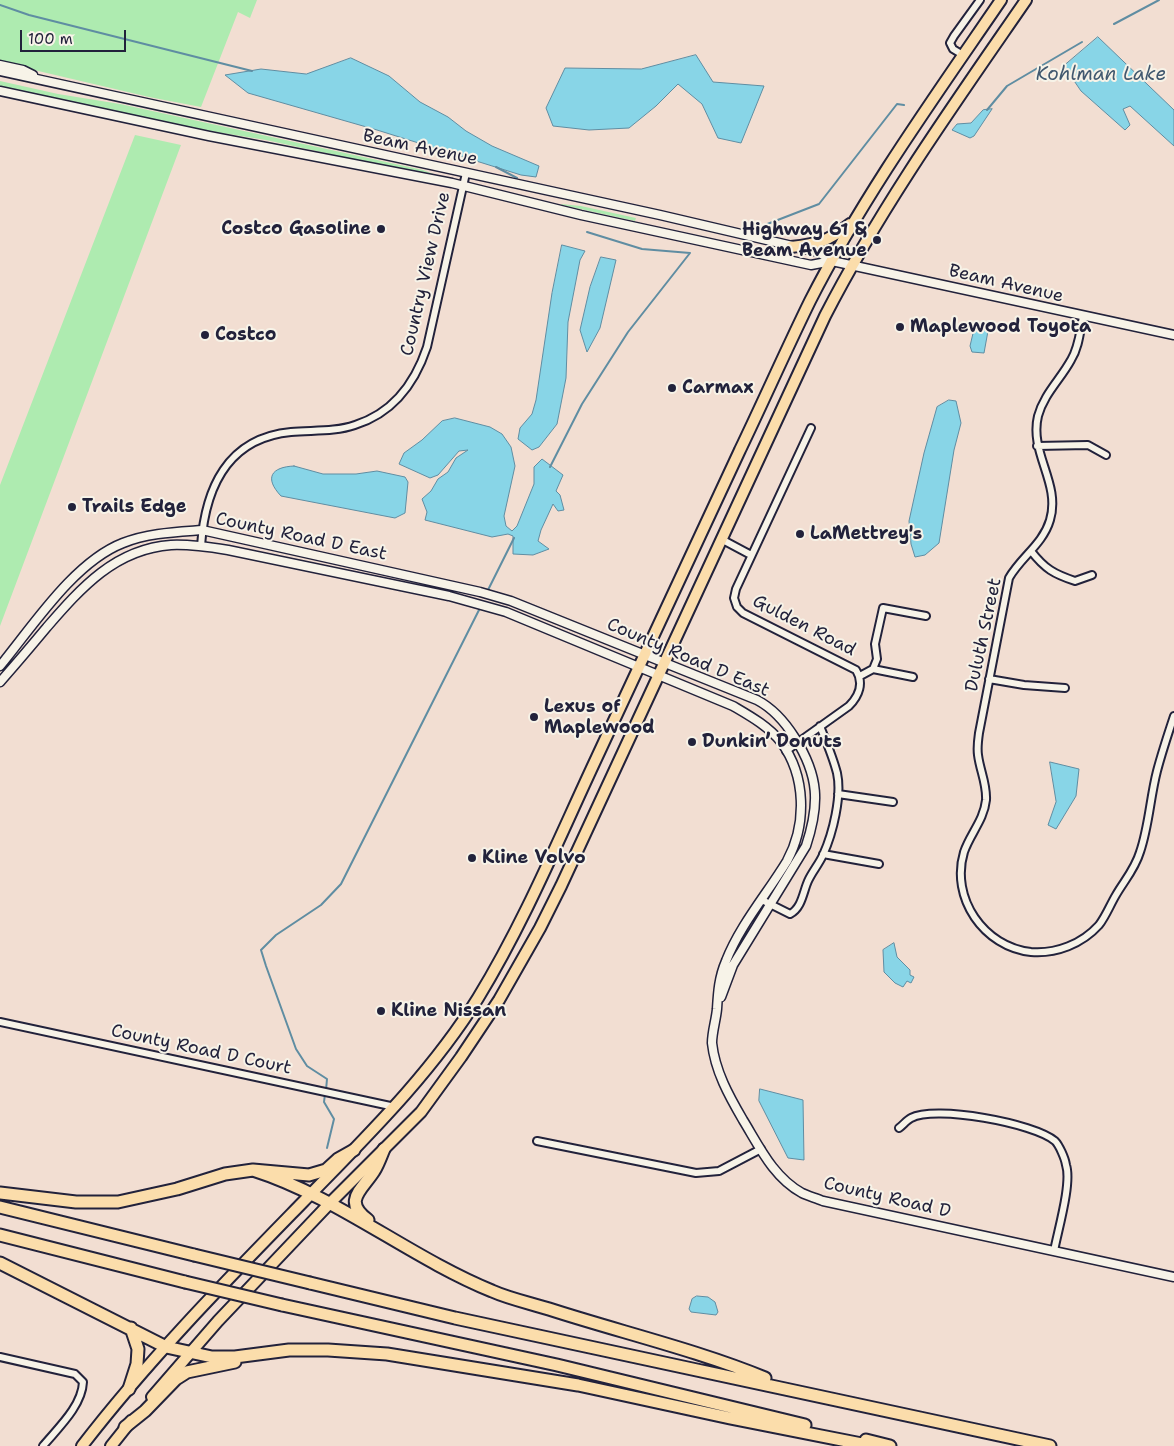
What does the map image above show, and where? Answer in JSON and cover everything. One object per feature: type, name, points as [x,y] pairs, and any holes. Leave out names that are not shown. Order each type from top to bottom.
[{"type":"highway","points":[[384,1149],[374,1170],[358,1192],[355,1203],[357,1210],[363,1217],[397,1243]]},
{"type":"highway","points":[[0,1193],[76,1202],[118,1202],[177,1189],[225,1174],[253,1170],[309,1175],[326,1170],[338,1159],[354,1150]]},
{"type":"highway","points":[[253,1170],[280,1179],[330,1203],[438,1266],[493,1292],[753,1373],[793,1389]]},
{"type":"highway","points":[[0,1207],[455,1318],[793,1389],[1050,1446]]},
{"type":"highway","points":[[0,1235],[282,1305],[556,1365],[890,1446]]},
{"type":"highway","points":[[0,1263],[131,1328],[166,1348],[212,1357],[288,1350],[328,1350],[387,1354],[578,1385],[872,1446]]},
{"type":"highway","points":[[129,1388],[137,1364],[138,1349],[131,1328]]},
{"type":"highway","points":[[125,1427],[176,1379],[187,1372],[246,1360],[328,1350]]},
{"type":"main road","points":[[82,1446],[129,1388],[229,1278],[396,1107],[433,1062],[459,1026],[502,958],[525,913],[806,309],[853,222],[911,131],[1001,0]]},
{"type":"main road","points":[[112,1446],[125,1427],[190,1352],[330,1203],[421,1112],[475,1036],[518,966],[561,886],[850,265],[940,124],[1026,0]]},
{"type":"main road","points":[[791,246],[823,242],[853,222]]},
{"type":"street","points":[[963,55],[953,49],[950,43],[980,0]]},
{"type":"street","points":[[0,65],[23,70],[44,80]]},
{"type":"street","name":"Beam Avenue","points":[[0,71],[660,215],[818,252],[832,261],[1174,336]]},
{"type":"street","name":"Beam Avenue","points":[[0,91],[209,136],[463,186],[581,215],[811,266],[832,261]]},
{"type":"street","name":"Country View Drive","points":[[201,546],[202,530],[213,487],[222,471],[234,456],[252,443],[270,435],[333,430],[355,425],[376,416],[392,405],[404,392],[422,363],[466,173]]},
{"type":"street","name":"Duluth Street","points":[[1084,317],[1075,353],[1041,405],[1036,431],[1037,446],[1052,488],[1052,509],[1047,529],[1042,538],[1020,561],[1009,578],[977,743],[985,779],[986,801],[979,824],[968,842],[964,854],[962,887],[968,907],[981,926],[999,941],[1023,951],[1049,952],[1069,947],[1080,941],[1098,925],[1111,906],[1140,853],[1157,770],[1174,716]]},
{"type":"street","name":"Gulden Road","points":[[786,751],[849,706],[857,698],[860,690],[860,676],[856,670],[743,614],[737,607],[734,598],[751,555],[811,428]]},
{"type":"street","points":[[1037,446],[1088,445],[1106,454]]},
{"type":"street","name":"County Road D East","points":[[0,666],[68,582],[96,558],[122,544],[141,537],[202,530],[480,592],[511,601],[665,662],[766,705],[784,721],[806,756],[813,776],[814,811],[812,828],[806,846],[733,964],[717,1008]]},
{"type":"street","points":[[722,540],[751,555]]},
{"type":"street","name":"County Road D East","points":[[0,682],[78,592],[102,571],[144,550],[170,546],[201,546],[407,586],[475,603],[520,618],[733,706],[760,722],[780,742],[793,763],[800,786],[801,806],[799,831],[788,859],[734,944],[725,962],[718,984],[717,1008]]},
{"type":"street","points":[[1031,551],[1045,568],[1060,576],[1076,582],[1092,575]]},
{"type":"street","points":[[873,669],[877,659],[876,644],[883,608],[926,616]]},
{"type":"street","points":[[860,676],[873,669],[912,677]]},
{"type":"street","points":[[988,680],[1024,686],[1065,688]]},
{"type":"street","points":[[762,900],[790,914],[794,912],[823,854],[833,827],[838,794],[837,774],[820,726]]},
{"type":"street","points":[[838,794],[892,802]]},
{"type":"street","points":[[823,854],[879,864]]},
{"type":"street","name":"County Road D","points":[[717,1008],[712,1042],[719,1073],[731,1099],[769,1164],[784,1180],[802,1192],[823,1201],[1174,1277]]},
{"type":"street","name":"County Road D Court","points":[[0,1022],[396,1107]]},
{"type":"street","points":[[899,1128],[912,1118],[932,1114],[964,1115],[1004,1122],[1038,1131],[1056,1142],[1067,1165],[1068,1184],[1054,1251]]},
{"type":"street","points":[[537,1141],[696,1173],[719,1171],[761,1149]]},
{"type":"street","points":[[0,1357],[75,1374],[83,1382],[83,1391],[78,1402],[43,1446]]},
{"type":"green space","points":[[0,0],[257,0],[250,18],[238,12],[201,107],[149,97],[0,62]]},
{"type":"green space","points":[[0,81],[58,94],[120,104],[423,170],[439,176],[439,178],[266,140],[185,127],[0,87]]},
{"type":"green space","points":[[135,135],[181,145],[0,626],[0,485]]},
{"type":"green space","points":[[561,204],[581,206],[636,218],[635,221]]},
{"type":"water","name":"Kohlman Lake","points":[[1098,37],[1174,110],[1174,146],[1130,106],[1123,109],[1130,125],[1125,130],[1081,91],[1064,66]]},
{"type":"water","points":[[696,55],[713,82],[764,86],[741,143],[718,138],[702,104],[678,84],[656,106],[629,128],[589,130],[553,126],[546,108],[565,68],[641,69]]},
{"type":"water","points":[[351,58],[389,76],[420,102],[448,117],[466,131],[492,146],[539,166],[536,177],[521,175],[377,130],[248,93],[225,75],[261,69],[306,74]]},
{"type":"water","points":[[992,109],[974,136],[970,138],[952,130],[957,124],[971,123],[983,110]]},
{"type":"water","points":[[562,245],[585,251],[580,260],[568,322],[566,378],[557,424],[539,447],[532,450],[518,439],[520,428],[532,414],[536,400],[552,293]]},
{"type":"water","points":[[601,257],[616,260],[600,328],[587,352],[580,330],[590,287]]},
{"type":"water","points":[[980,323],[988,331],[984,353],[972,352],[970,346],[975,325]]},
{"type":"water","points":[[949,400],[956,401],[961,423],[954,450],[939,543],[925,555],[915,557],[911,544],[909,521],[924,453],[937,407]]},
{"type":"water","points":[[455,418],[490,427],[502,434],[511,447],[515,466],[504,516],[506,526],[512,531],[517,526],[534,484],[534,467],[542,459],[563,475],[556,491],[560,495],[564,510],[558,511],[553,504],[538,541],[549,549],[533,555],[513,554],[513,536],[508,534],[492,537],[425,520],[427,512],[422,499],[431,491],[438,479],[448,472],[456,458],[468,450],[459,451],[438,475],[430,478],[399,464],[404,453],[422,440],[442,421]]},
{"type":"water","points":[[294,466],[323,474],[356,474],[377,471],[405,477],[408,482],[405,513],[395,518],[281,496],[273,484],[272,475],[275,471]]},
{"type":"water","points":[[1050,762],[1079,769],[1076,796],[1056,829],[1048,825],[1056,802]]},
{"type":"water","points":[[894,943],[897,957],[910,970],[910,975],[914,977],[911,983],[907,981],[903,987],[895,983],[884,972],[883,950]]},
{"type":"water","points":[[760,1089],[803,1100],[804,1160],[788,1158],[759,1101]]},
{"type":"water","points":[[697,1296],[708,1297],[715,1302],[718,1312],[716,1315],[691,1312],[689,1309],[692,1299]]},
{"type":"waterway","points":[[1114,24],[1159,0]]},
{"type":"waterway","points":[[0,5],[29,15],[252,71]]},
{"type":"waterway","points":[[987,110],[1007,86],[1082,42]]},
{"type":"waterway","points":[[757,228],[819,204],[897,104],[904,105]]},
{"type":"waterway","points":[[496,167],[517,178]]},
{"type":"waterway","points":[[587,232],[642,249],[690,253]]},
{"type":"waterway","points":[[550,467],[582,404],[628,332],[690,253]]},
{"type":"waterway","points":[[487,592],[514,538]]},
{"type":"waterway","points":[[326,1090],[327,1079],[307,1066],[296,1049],[261,950],[276,935],[321,905],[341,884],[480,608]]},
{"type":"waterway","points":[[325,1094],[324,1102],[334,1119],[327,1148]]},
{"type":"place","name":"Costco Gasoline","points":[[381,229]]},
{"type":"place","name":"Highway 61 & Beam Avenue","points":[[877,240]]},
{"type":"place","name":"Maplewood Toyota","points":[[900,327]]},
{"type":"place","name":"Costco","points":[[205,335]]},
{"type":"place","name":"Carmax","points":[[672,388]]},
{"type":"place","name":"Trails Edge","points":[[72,507]]},
{"type":"place","name":"LaMettrey's","points":[[800,534]]},
{"type":"place","name":"Lexus of Maplewood","points":[[534,717]]},
{"type":"place","name":"Dunkin’ Donuts","points":[[692,742]]},
{"type":"place","name":"Kline Volvo","points":[[472,858]]},
{"type":"place","name":"Kline Nissan","points":[[381,1011]]}]
